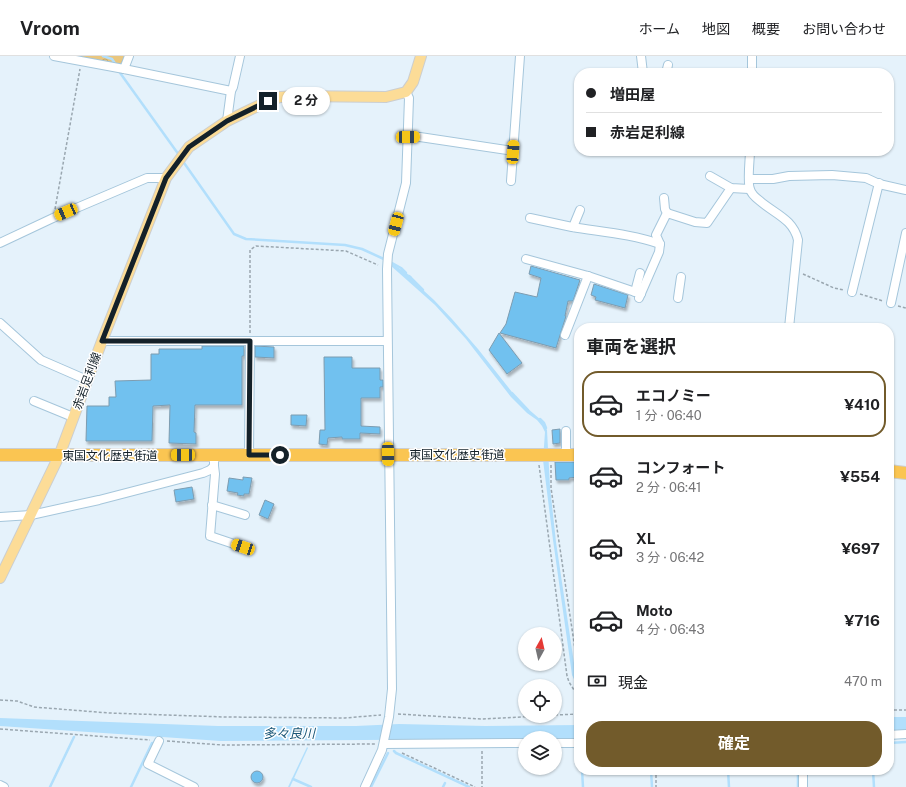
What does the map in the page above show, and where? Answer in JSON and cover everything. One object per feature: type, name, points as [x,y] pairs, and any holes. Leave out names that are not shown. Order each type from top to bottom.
[{"type":"highway","name":"東国文化歴史街道","points":[[0,455],[214,461],[249,455],[574,455]]},
{"type":"highway","points":[[894,472],[906,473]]},
{"type":"main road","points":[[406,92],[413,82],[421,56]]},
{"type":"main road","name":"赤岩足利線","points":[[0,578],[59,456],[166,178],[189,147],[227,121],[268,101],[280,97],[386,97],[406,92]]},
{"type":"street","points":[[54,56],[124,68],[231,91]]},
{"type":"street","points":[[124,68],[129,56]]},
{"type":"street","points":[[227,121],[231,91],[234,87],[240,56]]},
{"type":"street","points":[[511,181],[520,56]]},
{"type":"street","points":[[641,56],[642,68]]},
{"type":"street","points":[[752,56],[752,68]]},
{"type":"street","points":[[365,787],[384,743],[392,689],[388,454],[387,269],[388,254],[406,183],[410,98],[406,92]]},
{"type":"street","points":[[408,137],[420,136],[513,152]]},
{"type":"street","points":[[750,156],[749,188],[755,197],[769,209],[789,222],[796,232],[798,240],[790,323]]},
{"type":"street","points":[[749,179],[832,175],[866,178],[906,190]]},
{"type":"street","points":[[710,176],[731,188],[749,188]]},
{"type":"street","points":[[0,243],[53,218],[147,178],[166,178]]},
{"type":"street","points":[[852,292],[879,183]]},
{"type":"street","points":[[664,198],[664,209],[667,213],[695,222],[707,223],[731,188]]},
{"type":"street","points":[[573,227],[580,210]]},
{"type":"street","points":[[639,295],[659,252],[660,244],[656,235],[667,213]]},
{"type":"street","points":[[530,218],[573,227],[644,238],[660,244]]},
{"type":"street","points":[[891,303],[906,233]]},
{"type":"street","points":[[526,259],[588,276],[639,295]]},
{"type":"street","points":[[639,295],[640,273]]},
{"type":"street","points":[[564,335],[588,276]]},
{"type":"street","points":[[678,298],[681,277]]},
{"type":"street","points":[[0,323],[42,360],[87,380]]},
{"type":"street","points":[[102,341],[387,341]]},
{"type":"street","points":[[249,455],[250,341]]},
{"type":"street","points":[[34,401],[74,417]]},
{"type":"street","points":[[566,430],[566,455]]},
{"type":"street","points":[[214,461],[215,474],[210,536],[243,547]]},
{"type":"street","points":[[0,517],[31,515],[99,500],[203,473],[210,470],[214,461]]},
{"type":"street","points":[[212,505],[245,515]]},
{"type":"street","points":[[894,735],[906,734]]},
{"type":"street","points":[[159,741],[148,764],[194,787]]},
{"type":"street","points":[[384,743],[518,743]]},
{"type":"street","points":[[562,743],[574,743]]},
{"type":"street","points":[[803,775],[803,787]]},
{"type":"street","points":[[0,785],[4,787]]},
{"type":"path","points":[[53,218],[82,62]]},
{"type":"path","points":[[250,341],[250,250],[256,246],[346,251],[387,269]]},
{"type":"path","points":[[544,455],[551,488],[574,642]]},
{"type":"path","points":[[544,455],[567,676],[568,682],[574,691]]},
{"type":"path","points":[[0,700],[18,701],[34,707],[109,713],[217,717],[345,718],[389,715],[481,719],[518,717]]},
{"type":"path","points":[[894,710],[906,710]]},
{"type":"path","points":[[562,715],[574,714]]},
{"type":"path","points":[[0,729],[222,745],[384,743]]},
{"type":"path","points":[[482,743],[482,787]]},
{"type":"path","points":[[399,744],[400,751],[475,787]]},
{"type":"path","points":[[656,775],[656,787]]},
{"type":"green space","points":[[56,56],[129,56],[124,69]]},
{"type":"water","points":[[390,262],[412,277],[411,279],[434,300],[478,349],[519,401],[541,420],[547,430],[550,487],[556,542],[574,663],[574,679],[572,675],[543,460],[545,432],[537,420],[527,413],[511,397],[466,339],[435,305],[390,265]]},
{"type":"water","points":[[894,717],[906,717],[906,730],[894,731]]},
{"type":"water","name":"多々良川","points":[[0,718],[218,726],[356,726],[399,724],[485,726],[574,725],[574,739],[562,739],[562,731],[518,731],[518,739],[221,741],[0,726]]},
{"type":"water","points":[[307,747],[308,748],[290,787],[288,787]]},
{"type":"building","points":[[531,266],[580,280],[573,301],[568,301],[566,316],[556,348],[500,333],[506,324],[515,292],[537,297],[541,278],[529,274]]},
{"type":"building","points":[[594,284],[628,295],[625,308],[595,300],[596,297],[591,295]]},
{"type":"building","points":[[499,333],[522,363],[507,374],[489,350]]},
{"type":"building","points":[[202,346],[244,346],[244,356],[242,356],[242,405],[195,405],[194,432],[196,433],[196,444],[169,443],[170,405],[153,406],[152,441],[86,441],[87,406],[109,406],[109,397],[116,397],[115,381],[151,380],[151,354],[159,354],[159,349],[202,349]]},
{"type":"building","points":[[255,346],[274,347],[274,358],[255,357]]},
{"type":"building","points":[[324,357],[352,357],[352,368],[380,368],[380,380],[383,380],[383,387],[380,387],[380,398],[361,398],[361,426],[380,427],[380,434],[360,433],[360,439],[342,439],[342,437],[328,438],[327,445],[319,444],[320,430],[325,430]]},
{"type":"building","points":[[291,415],[307,415],[306,426],[291,425]]},
{"type":"building","points":[[560,429],[560,443],[553,444],[552,430]]},
{"type":"building","points":[[555,462],[574,462],[574,478],[569,478],[569,480],[556,480]]},
{"type":"building","points":[[243,477],[252,478],[249,494],[244,494],[244,496],[227,491],[229,478],[243,480]]},
{"type":"building","points":[[192,487],[194,499],[176,502],[174,490]]},
{"type":"building","points":[[265,500],[274,504],[268,519],[259,515]]},
{"type":"building","points":[[255,771],[259,771],[263,777],[259,783],[255,783],[251,779],[251,775]]},
{"type":"waterway","points":[[103,56],[112,59],[116,65]]},
{"type":"waterway","points":[[118,70],[179,155]]},
{"type":"waterway","points":[[182,160],[234,234],[246,239],[345,245],[362,249],[386,260]]},
{"type":"waterway","points":[[392,263],[406,273]]},
{"type":"waterway","points":[[409,276],[423,290]]},
{"type":"waterway","points":[[512,393],[528,410]]},
{"type":"waterway","points":[[540,419],[546,428]]},
{"type":"waterway","points":[[50,787],[74,737]]},
{"type":"waterway","points":[[894,743],[906,742]]},
{"type":"waterway","points":[[131,787],[152,743]]},
{"type":"waterway","points":[[394,751],[469,787]]},
{"type":"waterway","points":[[371,787],[388,753]]},
{"type":"waterway","points":[[582,775],[583,787]]},
{"type":"waterway","points":[[651,775],[652,787]]},
{"type":"waterway","points":[[728,775],[729,787]]},
{"type":"waterway","points":[[798,775],[798,787]]},
{"type":"waterway","points":[[873,775],[874,787]]},
{"type":"waterway","points":[[293,779],[311,787]]},
{"type":"waterway","points":[[443,787],[445,783]]},
{"type":"route","points":[[268,101],[227,121],[189,147],[177,162],[166,178],[102,341],[250,341],[249,455],[280,455]]}]
